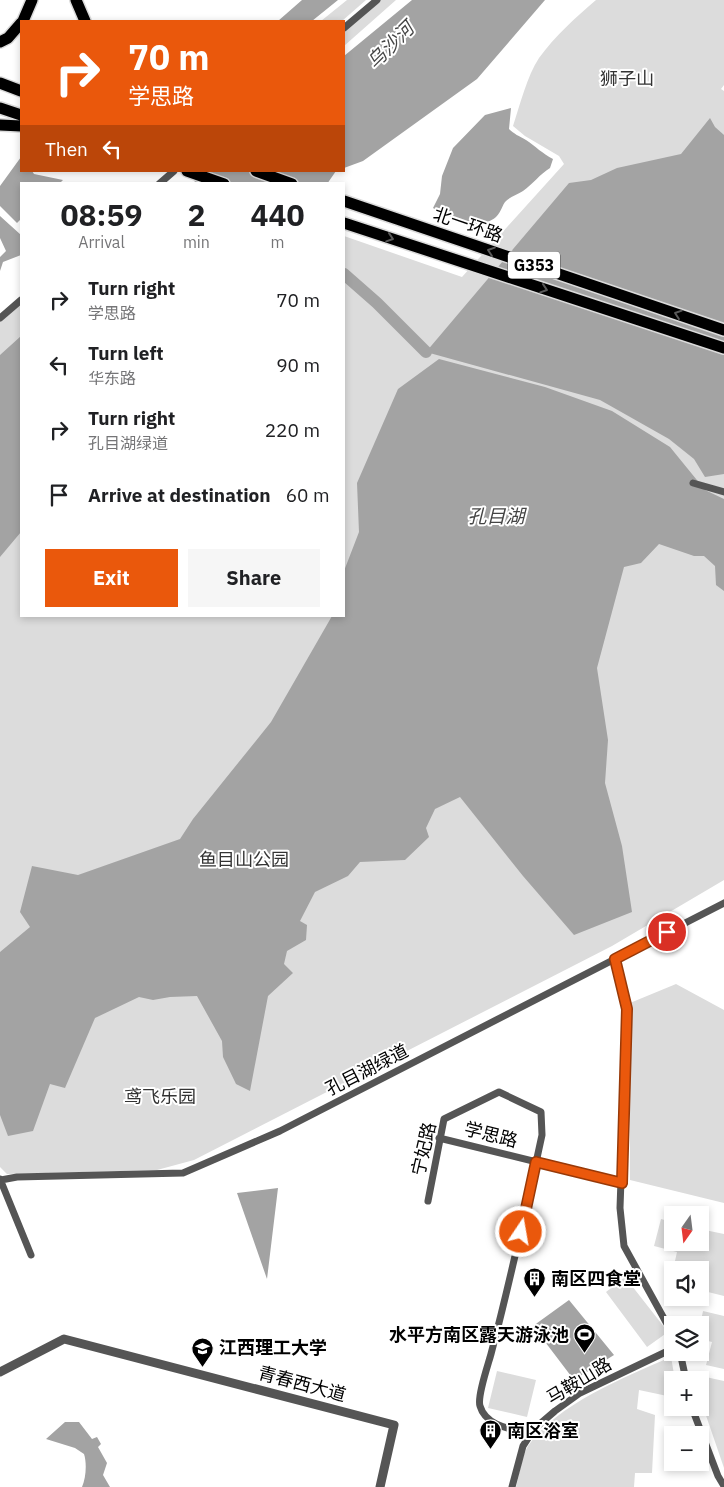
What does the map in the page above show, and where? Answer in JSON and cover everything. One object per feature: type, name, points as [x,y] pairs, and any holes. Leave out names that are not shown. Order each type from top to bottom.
[{"type":"highway","points":[[23,20],[32,0]]},
{"type":"highway","points":[[76,0],[85,20]]},
{"type":"highway","points":[[0,42],[8,38],[20,24]]},
{"type":"highway","points":[[0,84],[20,91]]},
{"type":"highway","points":[[0,108],[20,116]]},
{"type":"highway","points":[[0,124],[20,126]]},
{"type":"highway","points":[[190,172],[218,182]]},
{"type":"highway","points":[[259,172],[287,182]]},
{"type":"highway","points":[[272,172],[289,182]]},
{"type":"highway","name":"北一环路","points":[[345,201],[724,330]]},
{"type":"highway","name":"北一环路","points":[[345,223],[724,348]]},
{"type":"street","points":[[345,27],[376,0]]},
{"type":"street","points":[[161,182],[173,172]]},
{"type":"street","points":[[0,318],[20,301]]},
{"type":"street","points":[[694,483],[724,492]]},
{"type":"street","name":"孔目湖绿道","points":[[1,1180],[17,1177],[183,1173],[280,1132],[724,903]]},
{"type":"street","points":[[615,959],[627,1009],[620,1208],[624,1246],[664,1318]]},
{"type":"street","name":"宁妃路","points":[[428,1201],[444,1118],[499,1092],[541,1112],[542,1135],[536,1162]]},
{"type":"street","name":"学思路","points":[[439,1138],[622,1183]]},
{"type":"street","points":[[531,1434],[496,1425],[485,1418],[479,1405],[483,1381],[510,1284],[536,1162]]},
{"type":"street","points":[[1,1180],[31,1255]]},
{"type":"street","name":"青春西大道","points":[[0,1372],[64,1339],[394,1425],[380,1487]]},
{"type":"street","name":"马鞍山路","points":[[512,1487],[523,1446],[534,1429],[580,1393],[664,1353]]},
{"type":"street","points":[[695,1416],[718,1476],[724,1486]]},
{"type":"green space","points":[[347,0],[366,0],[343,20],[322,20]]},
{"type":"green space","points":[[376,0],[396,0],[345,45],[345,27]]},
{"type":"green space","name":"鱼目山公园","points":[[596,0],[724,0],[724,85],[721,89],[724,91],[724,880],[612,946],[194,1160],[157,1170],[7,1174],[0,1167],[0,322],[20,305],[20,617],[345,617],[345,236],[462,277],[564,164],[559,156],[525,136],[513,126],[527,82],[539,58],[581,13]]},
{"type":"green space","points":[[676,984],[724,1010],[724,1203],[630,1180],[630,1003]]},
{"type":"green space","points":[[661,1219],[664,1220],[664,1249],[654,1246]]},
{"type":"green space","points":[[709,1231],[724,1234],[724,1296],[709,1292],[709,1261],[675,1261],[677,1252],[673,1251],[709,1251]]},
{"type":"green space","points":[[625,1277],[664,1327],[664,1335],[647,1347],[606,1292]]},
{"type":"green space","points":[[703,1311],[724,1316],[724,1369],[706,1365],[707,1361],[709,1361],[712,1342],[709,1341],[709,1316],[702,1316]]},
{"type":"green space","points":[[664,1360],[672,1361],[673,1371],[664,1371],[664,1395],[639,1390],[637,1409],[655,1415],[652,1473],[635,1473],[634,1487],[516,1487],[526,1450],[541,1431],[556,1417],[593,1393]]},
{"type":"green space","points":[[497,1371],[536,1380],[527,1417],[488,1408]]},
{"type":"green space","points":[[709,1378],[724,1381],[724,1468],[706,1416],[709,1416]]},
{"type":"water","points":[[302,0],[338,0],[313,20],[279,20]]},
{"type":"water","name":"乌沙河","points":[[412,0],[545,0],[477,79],[363,161],[345,168],[345,55]]},
{"type":"water","points":[[511,108],[509,129],[553,159],[550,168],[523,191],[506,201],[498,215],[489,221],[481,223],[464,222],[447,216],[433,208],[440,194],[442,176],[453,148],[485,115]]},
{"type":"water","points":[[710,118],[715,127],[724,135],[724,474],[705,477],[694,459],[669,439],[600,400],[426,352],[569,183],[591,180],[617,168],[681,154]]},
{"type":"water","points":[[20,158],[20,172],[33,172],[34,174],[63,180],[61,182],[20,182],[20,220],[17,223],[0,206],[0,186]]},
{"type":"water","points":[[205,172],[335,172],[328,182],[194,182]]},
{"type":"water","points":[[0,216],[20,234],[20,255],[3,262],[0,271],[0,257],[6,251],[0,238]]},
{"type":"water","points":[[20,337],[20,533],[0,557],[0,355]]},
{"type":"water","name":"孔目湖","points":[[439,359],[545,387],[612,411],[670,447],[705,490],[724,499],[724,591],[716,585],[715,566],[704,556],[694,556],[659,544],[641,563],[624,567],[597,668],[608,740],[605,783],[622,846],[632,912],[574,935],[523,876],[460,797],[435,809],[426,828],[429,837],[405,860],[360,862],[348,876],[315,892],[300,921],[307,925],[306,940],[287,951],[284,964],[293,973],[268,996],[250,1091],[236,1084],[223,1057],[222,1041],[197,996],[153,1000],[139,997],[95,1018],[65,1088],[50,1084],[33,1131],[8,1136],[0,1115],[0,952],[30,927],[20,912],[32,866],[78,875],[180,839],[193,819],[271,722],[331,617],[345,617],[345,568],[359,532],[357,483],[398,389]]},
{"type":"water","points":[[278,1188],[267,1279],[237,1193]]},
{"type":"water","points":[[569,1300],[614,1355],[574,1380],[533,1326]]},
{"type":"water","points":[[65,1422],[79,1422],[92,1439],[97,1437],[101,1444],[98,1447],[107,1463],[103,1475],[110,1487],[82,1487],[86,1470],[84,1454],[75,1448],[46,1439]]},
{"type":"waterway","points":[[345,275],[377,303],[426,352]]},
{"type":"place","name":"南区四食堂","points":[[535,1298]]},
{"type":"place","name":"水平方南区露天游泳池","points":[[585,1354]]},
{"type":"place","name":"江西理工大学","points":[[203,1367]]},
{"type":"place","name":"南区浴室","points":[[491,1450]]},
{"type":"route","points":[[521,1232],[536,1162],[622,1183],[627,1009],[615,959],[667,932]]},
{"type":"park label","name":"狮子山","points":[[627,79]]},
{"type":"park label","name":"鸢飞乐园","points":[[160,1097]]}]
